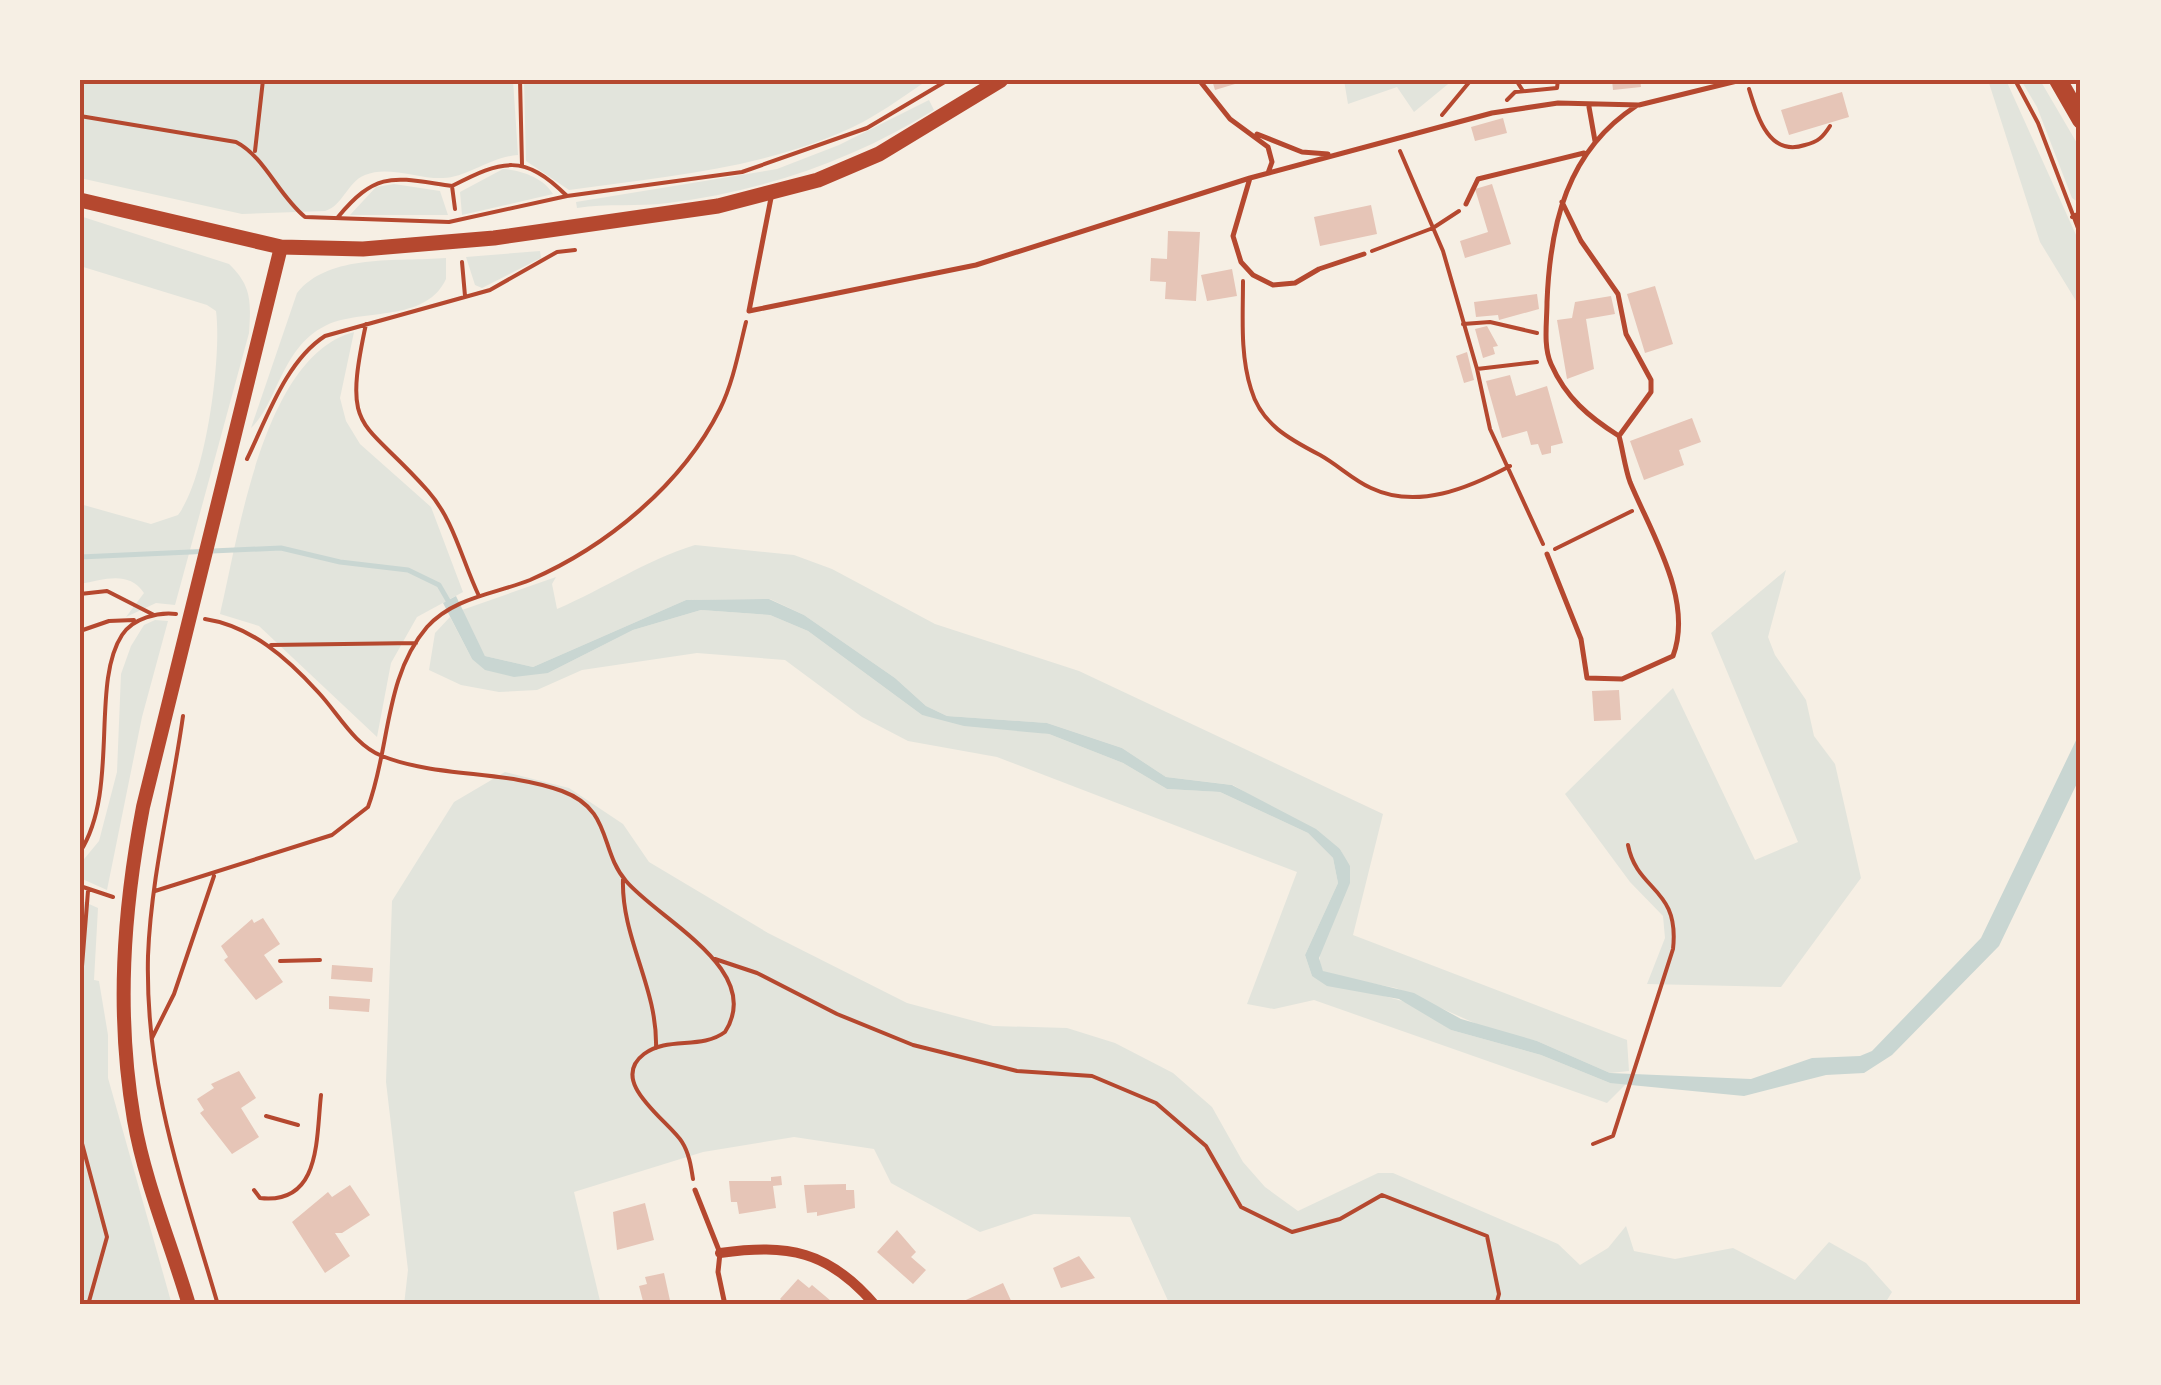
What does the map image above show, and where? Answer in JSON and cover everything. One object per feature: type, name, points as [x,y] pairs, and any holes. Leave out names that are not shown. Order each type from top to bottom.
[{"type":"highway","points":[[2058,80],[2081,120]]},
{"type":"main road","points":[[80,200],[281,247],[362,249],[494,238],[718,206],[818,180],[879,154],[1001,80]]},
{"type":"street","points":[[189,1305],[134,1120],[122,974],[134,854],[175,678],[234,469],[281,247]]},
{"type":"street","points":[[720,1254],[775,1248],[809,1255],[843,1274],[875,1305]]},
{"type":"lane","points":[[1199,80],[1230,119],[1254,133],[1302,152],[1332,154]]},
{"type":"lane","points":[[772,194],[749,311],[976,265],[1250,178],[1492,113],[1558,103],[1589,107],[1638,105],[1744,80]]},
{"type":"lane","points":[[1620,436],[1586,415],[1549,360],[1548,275],[1561,200],[1575,168],[1596,140],[1638,105]]},
{"type":"lane","points":[[1589,107],[1596,140]]},
{"type":"lane","points":[[1254,133],[1268,146],[1272,162],[1268,173]]},
{"type":"lane","points":[[1466,204],[1478,179],[1587,152]]},
{"type":"lane","points":[[1250,178],[1233,236],[1242,264],[1273,285],[1295,283],[1319,269],[1363,254]]},
{"type":"lane","points":[[1547,554],[1582,639],[1587,678],[1622,679],[1661,666],[1673,656],[1678,643],[1673,592],[1643,506],[1629,480],[1620,436],[1650,392],[1651,380],[1626,334],[1618,294],[1581,241],[1561,200]]},
{"type":"lane","points":[[695,1190],[720,1254],[718,1272],[725,1305]]},
{"type":"path","points":[[255,151],[263,80]]},
{"type":"path","points":[[520,80],[522,166]]},
{"type":"path","points":[[80,116],[236,142],[255,151],[289,204],[306,217],[448,222],[567,196],[674,184],[779,161],[867,128],[948,80]]},
{"type":"path","points":[[1423,130],[1443,114],[1471,80]]},
{"type":"path","points":[[1516,80],[1523,91]]},
{"type":"path","points":[[1492,113],[1523,91],[1557,88],[1558,80]]},
{"type":"path","points":[[1744,80],[1763,123],[1780,147],[1793,149],[1818,142],[1830,126]]},
{"type":"path","points":[[2015,80],[2038,123],[2081,236]]},
{"type":"path","points":[[1395,137],[1432,228],[1478,369],[1490,429],[1547,554],[1643,506]]},
{"type":"path","points":[[336,219],[359,191],[374,182],[393,178],[452,186],[504,162],[522,166],[553,182],[567,196]]},
{"type":"path","points":[[452,186],[455,209]]},
{"type":"path","points":[[544,202],[544,210]]},
{"type":"path","points":[[1363,254],[1432,228],[1466,204]]},
{"type":"path","points":[[2072,217],[2081,212]]},
{"type":"path","points":[[234,469],[308,346],[348,326],[465,296],[516,278],[557,252],[575,250]]},
{"type":"path","points":[[462,262],[465,296]]},
{"type":"path","points":[[1242,264],[1244,348],[1251,389],[1266,420],[1290,440],[1373,490],[1408,497],[1466,488],[1510,466]]},
{"type":"path","points":[[155,891],[214,876],[332,835],[368,808],[387,724],[416,642],[442,614],[468,599],[514,586],[572,560],[642,507],[692,457],[721,407],[749,311]]},
{"type":"path","points":[[1463,324],[1490,322],[1546,334]]},
{"type":"path","points":[[366,324],[354,398],[358,417],[372,437],[429,492],[455,533],[479,596]]},
{"type":"path","points":[[1478,369],[1549,360]]},
{"type":"path","points":[[80,594],[107,590],[155,616]]},
{"type":"path","points":[[80,631],[109,621],[186,615]]},
{"type":"path","points":[[202,618],[233,624],[267,644],[381,756],[564,792],[592,811],[604,826],[623,879],[622,907],[649,987],[656,1048]]},
{"type":"path","points":[[80,852],[102,794],[115,653],[121,636],[136,620]]},
{"type":"path","points":[[267,644],[416,642]]},
{"type":"path","points":[[184,716],[148,953],[152,1038],[175,1170],[218,1305]]},
{"type":"path","points":[[1593,1144],[1613,1136],[1673,949],[1676,926],[1671,909],[1636,867],[1628,845]]},
{"type":"path","points":[[152,1038],[174,994],[214,876]]},
{"type":"path","points":[[623,879],[715,959],[732,987],[736,1004],[726,1032],[698,1044],[656,1048],[637,1061],[635,1086],[683,1144],[695,1190]]},
{"type":"path","points":[[80,886],[109,896]]},
{"type":"path","points":[[80,990],[88,891]]},
{"type":"path","points":[[715,959],[913,1044],[1017,1070],[1092,1076],[1156,1103],[1206,1146],[1242,1207],[1292,1232],[1340,1220],[1382,1195],[1418,1205],[1488,1236],[1499,1294],[1496,1305]]},
{"type":"path","points":[[280,960],[320,960]]},
{"type":"path","points":[[254,1190],[260,1198],[274,1200],[290,1198],[304,1188],[314,1158],[320,1094]]},
{"type":"path","points":[[266,1116],[298,1125]]},
{"type":"path","points":[[80,1136],[107,1237],[88,1305]]},
{"type":"shaded area","points":[[80,80],[513,80],[518,155],[452,177],[374,172],[359,178],[325,211],[242,214],[80,178]]},
{"type":"shaded area","points":[[524,80],[928,80],[863,122],[793,150],[719,168],[569,190],[526,161]]},
{"type":"shaded area","points":[[1344,80],[1453,80],[1414,112],[1397,87],[1348,104]]},
{"type":"shaded area","points":[[1988,80],[2006,80],[2081,246],[2081,309],[2040,242]]},
{"type":"shaded area","points":[[2021,80],[2040,80],[2081,150],[2081,204],[2072,198],[2037,107]]},
{"type":"shaded area","points":[[929,100],[934,110],[872,144],[807,171],[704,198],[577,208],[576,202],[777,169],[839,145]]},
{"type":"shaded area","points":[[503,169],[531,176],[553,194],[462,215],[460,192]]},
{"type":"shaded area","points":[[394,184],[440,191],[448,215],[350,215],[376,187]]},
{"type":"shaded area","points":[[80,216],[229,264],[246,287],[250,303],[249,333],[175,605],[156,603],[126,617],[144,593],[138,586],[115,578],[80,584],[80,504],[151,524],[178,515],[197,474],[210,416],[217,357],[216,311],[80,266]]},
{"type":"shaded area","points":[[540,251],[541,258],[482,288],[475,285],[466,257]]},
{"type":"shaded area","points":[[446,258],[446,279],[426,301],[397,311],[334,322],[316,331],[292,357],[251,428],[297,293],[311,280],[346,265]]},
{"type":"shaded area","points":[[354,332],[340,398],[346,421],[360,444],[431,507],[463,592],[417,617],[391,663],[377,737],[259,626],[220,614],[247,496],[277,411],[297,375],[323,348]]},
{"type":"shaded area","points":[[695,545],[794,555],[832,569],[935,624],[1079,671],[1383,814],[1353,935],[1627,1040],[1629,1071],[1610,1073],[1537,1041],[1490,1030],[1396,988],[1329,975],[1323,971],[1320,958],[1347,884],[1347,867],[1340,849],[1233,785],[1166,777],[1122,748],[1047,723],[947,716],[926,706],[895,678],[804,615],[770,599],[686,600],[533,667],[485,656],[462,610],[556,577],[552,584],[557,609]]},
{"type":"shaded area","points":[[1786,570],[1768,637],[1775,655],[1806,700],[1814,736],[1835,764],[1861,878],[1781,987],[1647,984],[1665,938],[1663,916],[1630,882],[1565,794],[1673,688],[1755,860],[1798,842],[1711,633]]},
{"type":"shaded area","points":[[456,596],[485,656],[533,667],[686,600],[769,599],[804,615],[895,678],[926,706],[947,716],[1047,723],[1122,748],[1166,777],[1232,785],[1316,829],[1340,849],[1350,866],[1350,883],[1319,958],[1323,971],[1414,993],[1461,1019],[1537,1041],[1610,1073],[1751,1079],[1812,1058],[1860,1056],[1872,1051],[1981,938],[2081,730],[2081,775],[1999,946],[1892,1055],[1864,1073],[1826,1075],[1744,1096],[1610,1083],[1541,1055],[1451,1030],[1399,999],[1327,986],[1312,976],[1305,955],[1338,883],[1333,858],[1308,833],[1220,792],[1167,789],[1123,763],[1049,734],[964,726],[922,715],[808,631],[770,615],[701,610],[633,630],[548,673],[514,677],[485,670],[472,659],[443,603]]},
{"type":"shaded area","points":[[701,610],[770,615],[808,631],[922,715],[1049,734],[1123,763],[1167,789],[1220,792],[1308,833],[1333,858],[1338,883],[1305,955],[1312,976],[1413,1004],[1451,1030],[1541,1055],[1610,1083],[1627,1083],[1607,1103],[1314,1000],[1274,1009],[1247,1004],[1297,872],[997,757],[908,741],[862,717],[785,660],[697,653],[582,670],[537,690],[499,692],[461,685],[429,670],[435,633],[450,617],[472,659],[548,673],[633,630]]},
{"type":"shaded area","points":[[155,620],[168,621],[142,717],[107,890],[80,878],[80,864],[99,841],[117,772],[121,674],[144,625]]},
{"type":"shaded area","points":[[505,772],[569,788],[623,824],[649,862],[768,933],[907,1003],[993,1026],[1067,1028],[1115,1043],[1173,1073],[1212,1107],[1243,1162],[1265,1187],[1298,1211],[1378,1173],[1393,1173],[1558,1244],[1580,1265],[1608,1248],[1626,1226],[1634,1251],[1675,1259],[1733,1248],[1795,1280],[1829,1242],[1866,1263],[1892,1292],[1884,1305],[1170,1305],[1130,1217],[1034,1214],[980,1232],[891,1183],[874,1149],[794,1137],[703,1152],[574,1192],[601,1305],[404,1305],[408,1270],[386,1082],[392,901],[454,802]]},
{"type":"shaded area","points":[[80,900],[98,908],[94,980],[99,981],[108,1035],[108,1078],[172,1305],[80,1305]]},
{"type":"building","points":[[1212,80],[1245,80],[1245,81],[1215,90]]},
{"type":"building","points":[[1612,80],[1640,80],[1641,87],[1613,90]]},
{"type":"building","points":[[1842,92],[1849,117],[1789,135],[1781,110]]},
{"type":"building","points":[[1503,118],[1507,133],[1475,141],[1471,127]]},
{"type":"building","points":[[1492,184],[1511,244],[1465,258],[1460,241],[1488,232],[1475,189]]},
{"type":"building","points":[[1371,205],[1377,234],[1320,246],[1314,217]]},
{"type":"building","points":[[1168,231],[1200,232],[1196,301],[1165,299],[1166,282],[1150,281],[1151,258],[1167,259]]},
{"type":"building","points":[[1232,269],[1237,296],[1207,301],[1201,275]]},
{"type":"building","points":[[1655,286],[1673,344],[1645,353],[1627,294]]},
{"type":"building","points":[[1537,294],[1539,309],[1499,320],[1498,315],[1476,317],[1474,302]]},
{"type":"building","points":[[1611,296],[1615,314],[1586,319],[1594,369],[1567,379],[1557,320],[1572,318],[1575,302]]},
{"type":"building","points":[[1487,326],[1498,346],[1493,347],[1495,354],[1483,358],[1475,329]]},
{"type":"building","points":[[1467,352],[1474,380],[1464,383],[1456,356]]},
{"type":"building","points":[[1510,375],[1516,396],[1547,386],[1563,443],[1551,446],[1551,453],[1542,455],[1538,444],[1531,445],[1527,431],[1502,438],[1486,381]]},
{"type":"building","points":[[1692,418],[1701,442],[1679,450],[1684,465],[1644,480],[1630,441]]},
{"type":"building","points":[[1619,690],[1621,720],[1594,721],[1592,691]]},
{"type":"building","points":[[263,918],[280,944],[264,955],[283,982],[256,1000],[224,960],[228,957],[221,946],[252,919],[254,923]]},
{"type":"building","points":[[332,965],[373,968],[372,982],[331,979]]},
{"type":"building","points":[[329,996],[370,999],[369,1012],[329,1009]]},
{"type":"building","points":[[239,1071],[256,1098],[241,1108],[259,1137],[232,1154],[200,1113],[204,1110],[197,1099],[214,1088],[211,1084]]},
{"type":"building","points":[[781,1176],[782,1185],[773,1186],[776,1208],[739,1214],[737,1202],[731,1202],[729,1181],[771,1181],[771,1177]]},
{"type":"building","points":[[846,1184],[846,1190],[854,1190],[855,1208],[817,1216],[817,1212],[807,1213],[804,1185]]},
{"type":"building","points":[[350,1185],[370,1215],[342,1233],[335,1233],[350,1256],[325,1273],[292,1222],[328,1192],[332,1197]]},
{"type":"building","points":[[645,1203],[654,1240],[617,1250],[613,1212]]},
{"type":"building","points":[[897,1230],[916,1252],[911,1257],[926,1270],[913,1284],[877,1252]]},
{"type":"building","points":[[1079,1256],[1095,1278],[1061,1288],[1053,1268]]},
{"type":"building","points":[[664,1273],[671,1305],[644,1305],[639,1286],[647,1284],[645,1277]]},
{"type":"building","points":[[798,1279],[831,1301],[827,1305],[787,1305],[780,1299]]},
{"type":"building","points":[[1003,1283],[1013,1305],[955,1305]]},
{"type":"waterway","points":[[80,557],[281,548],[340,562],[408,570],[439,585],[450,604]]}]
